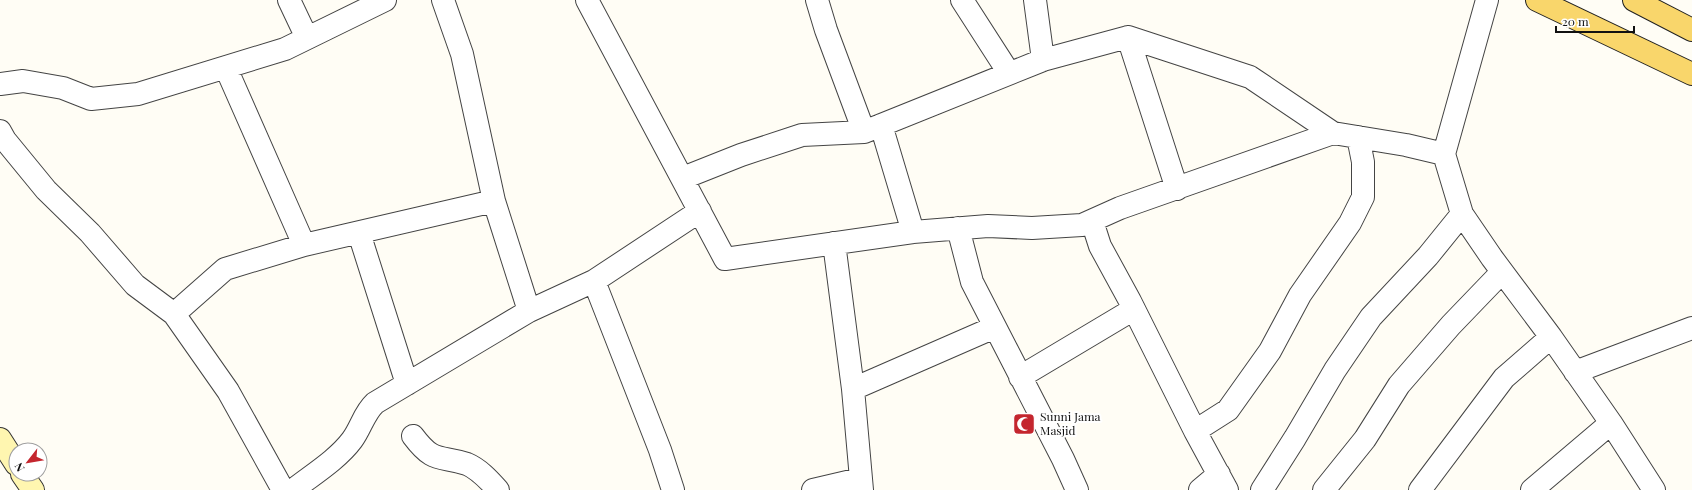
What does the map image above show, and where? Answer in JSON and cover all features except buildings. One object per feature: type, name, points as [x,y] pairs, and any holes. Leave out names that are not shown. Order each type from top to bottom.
[{"type":"main road","points":[[1537,0],[1692,74]]},
{"type":"main road","points":[[1634,0],[1692,30]]},
{"type":"street","points":[[289,0],[307,38]]},
{"type":"street","points":[[0,84],[24,81],[63,88],[91,99],[138,94],[226,68],[285,48],[385,0]]},
{"type":"street","points":[[443,0],[462,54],[494,201],[529,311]]},
{"type":"street","points":[[587,0],[726,259],[913,232],[988,226],[1032,228],[1082,225],[1120,208],[1333,133]]},
{"type":"street","points":[[817,0],[826,30],[873,129],[913,232]]},
{"type":"street","points":[[962,0],[1009,73]]},
{"type":"street","points":[[1035,0],[1043,60]]},
{"type":"street","points":[[1487,0],[1444,154],[1462,214],[1611,423],[1654,490]]},
{"type":"street","points":[[683,178],[741,155],[802,135],[873,129],[1043,60],[1128,37],[1250,76],[1333,133],[1406,145],[1444,154]]},
{"type":"street","points":[[1128,37],[1177,189]]},
{"type":"street","points":[[226,68],[304,245]]},
{"type":"street","points":[[0,131],[5,140],[46,190],[90,233],[135,286],[174,314],[228,391],[283,490]]},
{"type":"street","points":[[1195,431],[1228,410],[1270,351],[1300,295],[1350,223],[1363,197],[1363,162],[1358,137]]},
{"type":"street","points":[[174,314],[225,269],[304,245],[494,201]]},
{"type":"street","points":[[293,490],[343,450],[353,439],[370,408],[375,403],[529,311],[594,281],[700,211]]},
{"type":"street","points":[[1262,490],[1335,370],[1371,317],[1428,256],[1462,214]]},
{"type":"street","points":[[1092,221],[1100,246],[1134,309],[1195,431],[1223,482],[1200,490]]},
{"type":"street","points":[[958,228],[972,282],[1063,459],[1077,490]]},
{"type":"street","points":[[358,233],[407,384]]},
{"type":"street","points":[[813,490],[861,484],[853,389],[834,243]]},
{"type":"street","points":[[1324,490],[1366,439],[1399,385],[1451,325],[1502,272]]},
{"type":"street","points":[[594,281],[660,450],[673,490]]},
{"type":"street","points":[[1020,377],[1134,309]]},
{"type":"street","points":[[853,389],[995,328]]},
{"type":"street","points":[[1575,372],[1692,328]]},
{"type":"street","points":[[1420,490],[1504,378],[1551,337]]},
{"type":"street","points":[[1532,490],[1611,423]]},
{"type":"street","points":[[413,436],[423,449],[436,458],[468,465],[486,476],[498,490]]},
{"type":"street","points":[[0,439],[8,452]]},
{"type":"place","name":"Sunni Jama Masjid","points":[[1024,424]]}]
